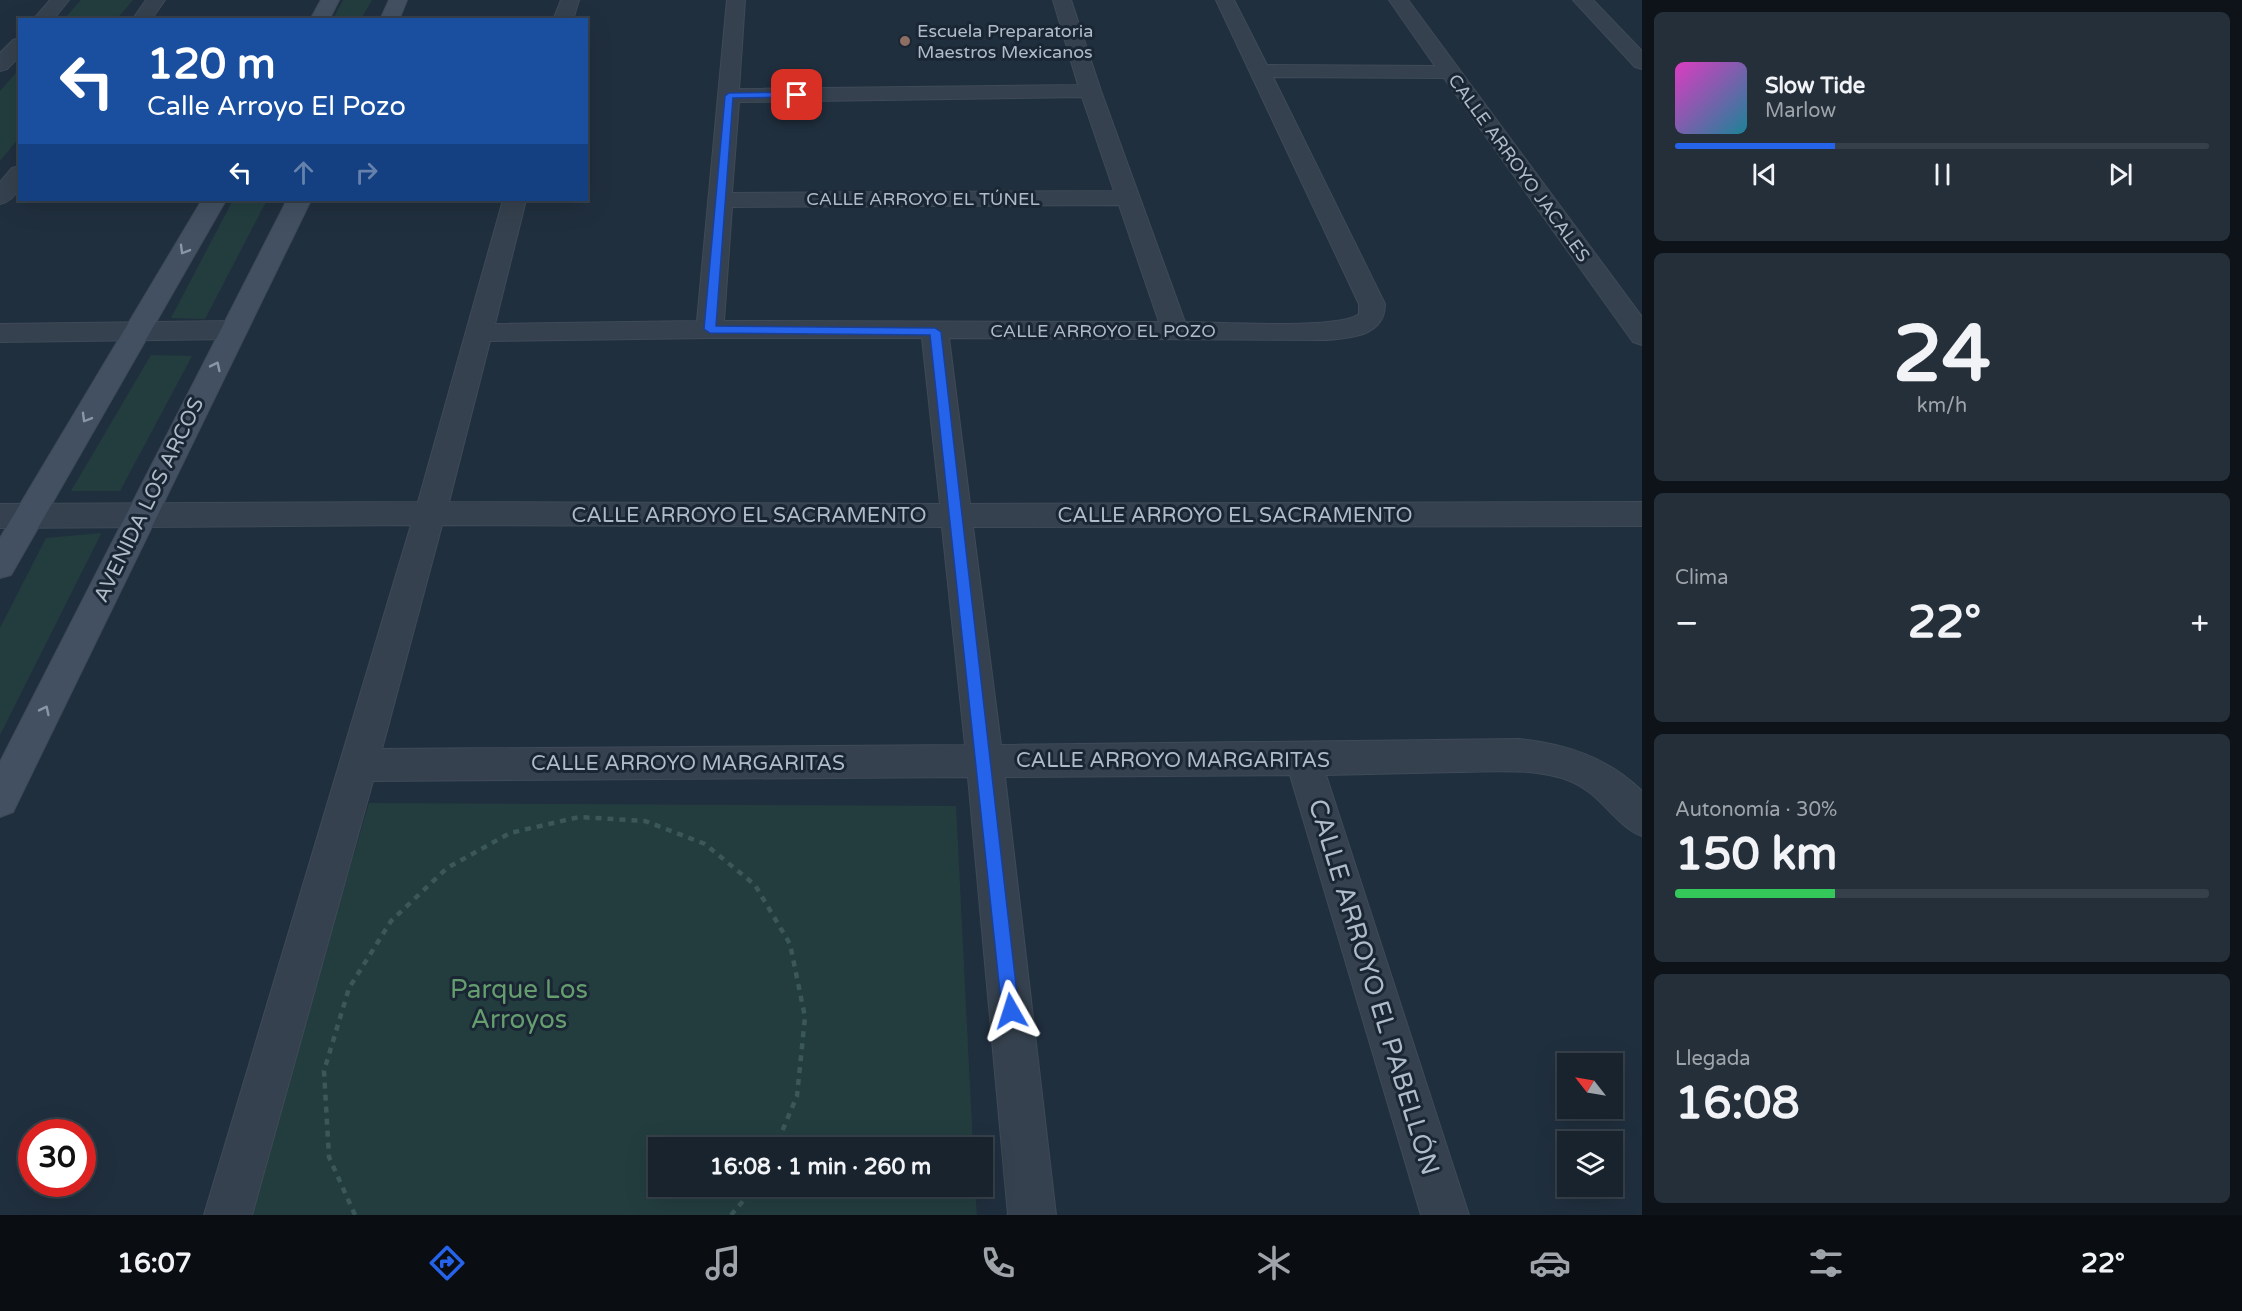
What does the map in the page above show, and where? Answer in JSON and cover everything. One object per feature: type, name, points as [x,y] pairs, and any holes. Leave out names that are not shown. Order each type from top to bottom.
[{"type":"street","points":[[44,18],[60,0]]},
{"type":"street","points":[[142,18],[156,0]]},
{"type":"street","points":[[320,18],[330,0]]},
{"type":"street","points":[[390,18],[398,0]]},
{"type":"street","points":[[564,18],[570,0]]},
{"type":"street","points":[[710,329],[736,0]]},
{"type":"street","points":[[1062,0],[1090,91],[1175,331]]},
{"type":"street","name":"CALLE ARROYO EL POZO","points":[[480,333],[710,329],[935,332],[1334,330],[1360,327],[1374,312],[1225,0]]},
{"type":"street","name":"CALLE ARROYO JACALES","points":[[1398,0],[1642,336]]},
{"type":"street","points":[[1582,0],[1642,63]]},
{"type":"street","points":[[0,65],[18,46]]},
{"type":"street","points":[[1260,71],[1449,72]]},
{"type":"street","points":[[729,96],[1090,91]]},
{"type":"street","points":[[0,197],[18,175]]},
{"type":"street","name":"CALLE ARROYO EL TÚNEL","points":[[719,200],[1127,198]]},
{"type":"street","points":[[0,566],[15,516],[137,331],[213,201]]},
{"type":"street","name":"AVENIDA LOS ARCOS","points":[[0,800],[11,754],[142,515],[298,201]]},
{"type":"street","points":[[228,1215],[359,765],[480,333],[514,201]]},
{"type":"street","points":[[0,333],[233,330]]},
{"type":"street","points":[[935,332],[985,761],[1032,1215]]},
{"type":"street","name":"CALLE ARROYO EL SACRAMENTO","points":[[15,516],[429,513],[955,516],[1642,514]]},
{"type":"street","name":"CALLE ARROYO MARGARITAS","points":[[359,765],[1303,759],[1519,755],[1546,758],[1598,775],[1617,791],[1642,819]]},
{"type":"street","name":"CALLE ARROYO EL PABELLÓN","points":[[1303,759],[1445,1215]]},
{"type":"path","points":[[355,1215],[328,1157],[324,1071],[348,988],[391,921],[447,868],[510,833],[579,817],[645,821],[705,844],[755,885],[790,944],[805,1017],[796,1096],[779,1137]]},
{"type":"path","points":[[730,1215],[746,1197]]},
{"type":"green space","points":[[81,0],[133,0],[118,18],[65,18]]},
{"type":"green space","points":[[343,0],[372,0],[362,18],[334,18]]},
{"type":"green space","points":[[18,70],[18,139],[0,161],[0,91]]},
{"type":"green space","points":[[232,201],[266,201],[205,319],[171,318]]},
{"type":"green space","points":[[151,355],[192,356],[120,491],[71,491]]},
{"type":"green space","points":[[101,533],[0,735],[0,628],[46,538]]},
{"type":"green space","name":"Parque Los Arroyos","points":[[369,803],[956,806],[973,1137],[648,1137],[648,1197],[976,1197],[977,1215],[248,1215]]},
{"type":"place","name":"Escuela Preparatoria Maestros Mexicanos","points":[[905,41]]},
{"type":"route","points":[[797,95],[729,96],[710,329],[935,332],[985,761],[1011,1011]]}]
